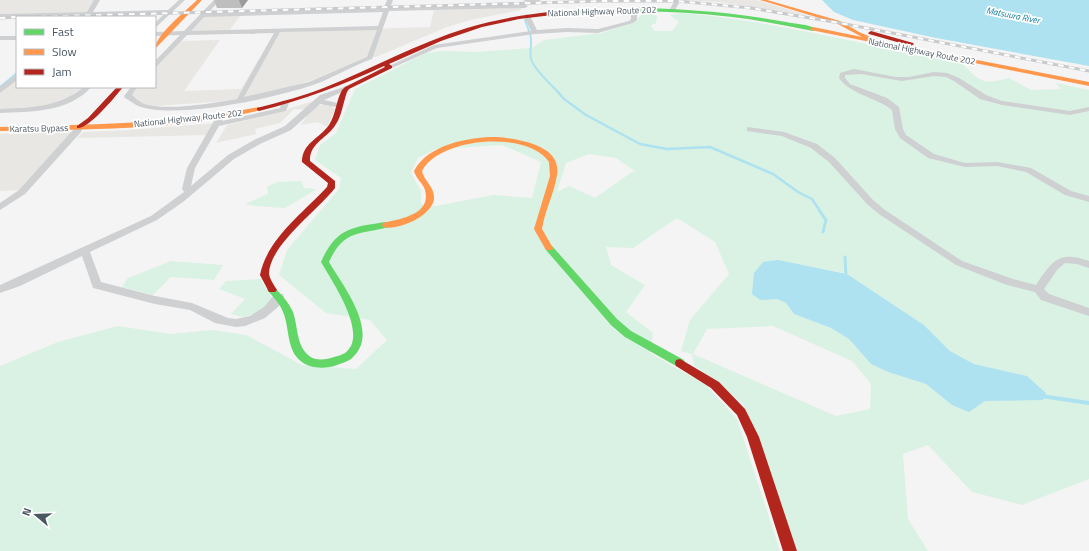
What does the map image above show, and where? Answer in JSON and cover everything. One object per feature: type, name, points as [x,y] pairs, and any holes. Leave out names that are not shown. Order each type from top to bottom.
[{"type":"main road","points":[[156,31],[192,0]]},
{"type":"main road","points":[[156,46],[166,33],[200,0]]},
{"type":"main road","points":[[762,0],[911,44]]},
{"type":"main road","name":"National Highway Route 202","points":[[76,123],[90,119],[223,113],[237,117],[317,93],[449,31],[493,18],[570,8],[675,5],[721,9],[857,33],[1089,79]]},
{"type":"main road","name":"National Highway Route 202","points":[[76,123],[176,121],[223,113],[303,91],[355,68],[380,63],[435,44],[483,25],[527,16],[579,11],[639,9],[675,5],[750,17],[1089,84]]},
{"type":"main road","points":[[842,24],[857,33],[881,43]]},
{"type":"main road","points":[[380,63],[344,91],[333,125],[309,147],[305,154],[305,160],[309,166],[329,178],[332,183],[331,188],[276,248],[267,259],[264,269],[264,276],[269,286],[288,310],[294,343],[300,354],[308,360],[320,363],[331,363],[341,359],[354,350],[360,336],[358,324],[325,262],[326,253],[340,237],[352,231],[402,222],[416,216],[424,209],[429,200],[429,190],[420,177],[418,170],[422,162],[431,155],[452,148],[490,139],[546,152],[553,159],[555,166],[553,180],[539,214],[538,230],[547,245],[614,322],[628,334],[682,364],[715,385],[741,412],[753,437],[790,551]]},
{"type":"main road","points":[[90,119],[119,88]]},
{"type":"main road","name":"Karatsu Bypass","points":[[0,120],[76,123]]},
{"type":"main road","name":"Karatsu Bypass","points":[[0,129],[76,123]]},
{"type":"street","points":[[89,14],[97,0]]},
{"type":"street","points":[[156,30],[167,14],[182,0]]},
{"type":"street","points":[[156,64],[217,0]]},
{"type":"street","points":[[204,13],[388,5],[526,2],[538,0]]},
{"type":"street","points":[[380,63],[380,28],[388,5]]},
{"type":"street","points":[[435,44],[535,32],[606,30],[631,22],[634,20],[634,15],[639,9]]},
{"type":"street","points":[[0,16],[167,14]]},
{"type":"street","points":[[144,16],[167,14]]},
{"type":"street","points":[[527,16],[535,32]]},
{"type":"street","points":[[0,20],[16,20]]},
{"type":"street","points":[[156,32],[185,33],[380,28]]},
{"type":"street","points":[[240,98],[278,30]]},
{"type":"street","points":[[0,38],[16,38]]},
{"type":"street","points":[[1089,109],[1070,113],[991,100],[975,92],[955,78],[937,74],[904,79],[864,72],[846,71],[842,74],[842,78],[848,85],[891,104],[896,109],[903,136],[916,147],[931,156],[947,161],[965,164],[997,164],[1028,170],[1039,175],[1068,194],[1089,199]]},
{"type":"street","points":[[0,91],[16,77]]},
{"type":"street","points":[[1077,81],[1089,88]]},
{"type":"street","points":[[0,112],[23,111],[53,105],[78,95],[87,88]]},
{"type":"street","points":[[133,88],[128,96],[131,101],[149,110],[177,108],[223,113],[191,168],[186,188],[189,192]]},
{"type":"street","points":[[0,289],[16,283],[154,218],[168,209],[231,157],[257,142],[293,125],[318,101],[347,88]]},
{"type":"street","points":[[318,101],[339,106]]},
{"type":"street","points":[[0,207],[22,192],[78,130],[76,123]]},
{"type":"street","points":[[750,129],[784,134],[814,146],[832,160],[870,202],[882,212],[959,263],[1011,282],[1038,289],[1045,297],[1089,312]]},
{"type":"street","points":[[85,250],[97,285],[109,286],[151,300],[192,307],[219,321],[233,324],[243,323],[260,316],[274,305],[279,297]]},
{"type":"street","points":[[1038,289],[1059,261],[1066,258],[1089,265]]},
{"type":"shaded area","points":[[0,0],[95,0],[88,12],[0,14]]},
{"type":"shaded area","points":[[679,0],[756,0],[812,16],[719,2]]},
{"type":"shaded area","points":[[521,8],[521,10],[470,20],[447,27],[376,57],[368,57],[310,81],[279,90],[228,101],[154,106],[138,102],[132,97],[131,91],[135,88],[156,88],[156,66],[180,41],[220,40],[184,91],[241,89],[275,32],[430,27],[434,10]]},
{"type":"shaded area","points":[[241,15],[229,31],[189,32],[204,16]]},
{"type":"shaded area","points":[[16,80],[16,88],[84,88],[66,99],[50,105],[26,109],[0,110],[0,93]]},
{"type":"shaded area","points":[[311,102],[317,106],[326,104],[335,109],[327,127],[318,122],[301,125],[311,110],[294,109],[280,123],[255,129],[256,134],[216,143],[227,125],[286,111],[290,108]]},
{"type":"shaded area","points":[[216,123],[209,135],[77,138],[83,132]]},
{"type":"shaded area","points":[[74,132],[21,190],[0,191],[0,134]]},
{"type":"green space","points":[[681,13],[752,22],[962,63],[973,74],[982,80],[993,81],[1009,78],[1031,90],[1061,89],[1056,83],[1089,90],[1089,479],[1022,505],[972,492],[928,445],[903,454],[908,519],[928,551],[797,551],[743,404],[694,365],[692,354],[681,351],[690,320],[729,274],[715,242],[677,218],[633,248],[606,247],[611,265],[645,285],[626,312],[653,333],[650,353],[706,385],[737,419],[780,551],[0,551],[0,366],[58,342],[118,326],[171,334],[213,330],[246,335],[302,365],[356,369],[387,340],[370,320],[326,313],[279,275],[287,250],[339,189],[341,178],[315,160],[320,145],[336,133],[355,89],[426,53],[442,51],[477,52],[532,48],[544,40],[602,33],[635,22],[642,14],[657,16],[656,23],[651,25],[654,31],[672,31],[679,22],[670,15]],"holes":[[[502,145],[541,162],[532,198],[493,195],[436,206],[421,204],[421,191],[411,173],[418,158],[436,149]],[[589,154],[616,158],[636,172],[632,172],[595,198],[569,186],[557,192],[566,163]],[[816,268],[847,274],[924,325],[950,351],[974,364],[1027,376],[1046,393],[1043,399],[985,401],[952,405],[926,384],[888,372],[871,364],[849,339],[831,328],[794,314],[786,303],[777,299]],[[773,326],[852,361],[871,384],[870,409],[836,416],[693,354],[707,329]]]},
{"type":"green space","points":[[301,181],[304,188],[317,189],[285,208],[245,204],[268,194],[267,187],[277,182]]},
{"type":"green space","points":[[171,261],[223,265],[214,280],[171,277],[153,295],[122,287],[128,278]]},
{"type":"green space","points":[[260,279],[272,298],[262,312],[243,317],[231,314],[245,299],[219,289],[226,281]]},
{"type":"water","name":"Matsuura River","points":[[822,0],[1089,0],[1089,66],[936,38],[853,20],[834,12]]},
{"type":"water","points":[[778,260],[847,274],[924,325],[950,351],[974,364],[1027,376],[1046,393],[1043,400],[985,401],[969,412],[952,405],[926,384],[888,372],[871,364],[849,339],[831,328],[794,314],[786,303],[777,299],[760,300],[752,294],[754,273],[763,262]]},
{"type":"waterway","points":[[525,20],[529,31]]},
{"type":"waterway","points":[[530,34],[531,59],[539,72],[559,93]]},
{"type":"waterway","points":[[0,87],[16,74]]},
{"type":"waterway","points":[[558,92],[564,99],[586,115],[640,144],[667,149],[710,147],[773,174],[798,192],[812,199],[820,211]]},
{"type":"waterway","points":[[819,210],[826,220],[823,232]]},
{"type":"waterway","points":[[845,257],[846,277]]},
{"type":"waterway","points":[[1041,396],[1089,403]]},
{"type":"railway","points":[[66,16],[605,1],[677,1],[751,8],[840,23],[1089,71]]},
{"type":"railway","points":[[0,18],[16,17]]},
{"type":"traffic: fast","points":[[559,13],[602,10],[689,11],[742,16],[813,29]]},
{"type":"traffic: fast","points":[[272,290],[288,311],[295,343],[304,358],[317,363],[325,363],[333,362],[349,355],[357,345],[358,332],[355,318],[348,302],[325,262],[335,243],[348,233],[365,228],[386,225]]},
{"type":"traffic: fast","points":[[549,248],[614,322],[628,334],[680,363]]},
{"type":"traffic: slow","points":[[156,46],[166,33],[200,0]]},
{"type":"traffic: slow","points":[[762,0],[838,22],[857,33],[881,43]]},
{"type":"traffic: slow","points":[[813,29],[1089,84]]},
{"type":"traffic: slow","points":[[0,129],[97,127],[162,123],[195,120],[259,109]]},
{"type":"traffic: slow","points":[[386,225],[401,222],[416,216],[428,205],[430,198],[429,190],[418,171],[429,157],[438,152],[471,141],[490,139],[505,140],[534,147],[549,156],[553,162],[554,168],[551,185],[538,229],[549,248]]},
{"type":"traffic: jam","points":[[259,109],[329,88],[455,34],[506,20],[559,13]]},
{"type":"traffic: jam","points":[[871,33],[911,44]]},
{"type":"traffic: jam","points":[[272,290],[264,275],[266,265],[272,253],[291,229],[331,188],[332,183],[306,162],[308,150],[315,141],[330,129],[338,112],[344,91],[347,88],[390,67],[384,64]]},
{"type":"traffic: jam","points":[[79,127],[90,119],[119,88]]},
{"type":"traffic: jam","points":[[680,363],[715,385],[741,412],[753,437],[790,551]]}]
